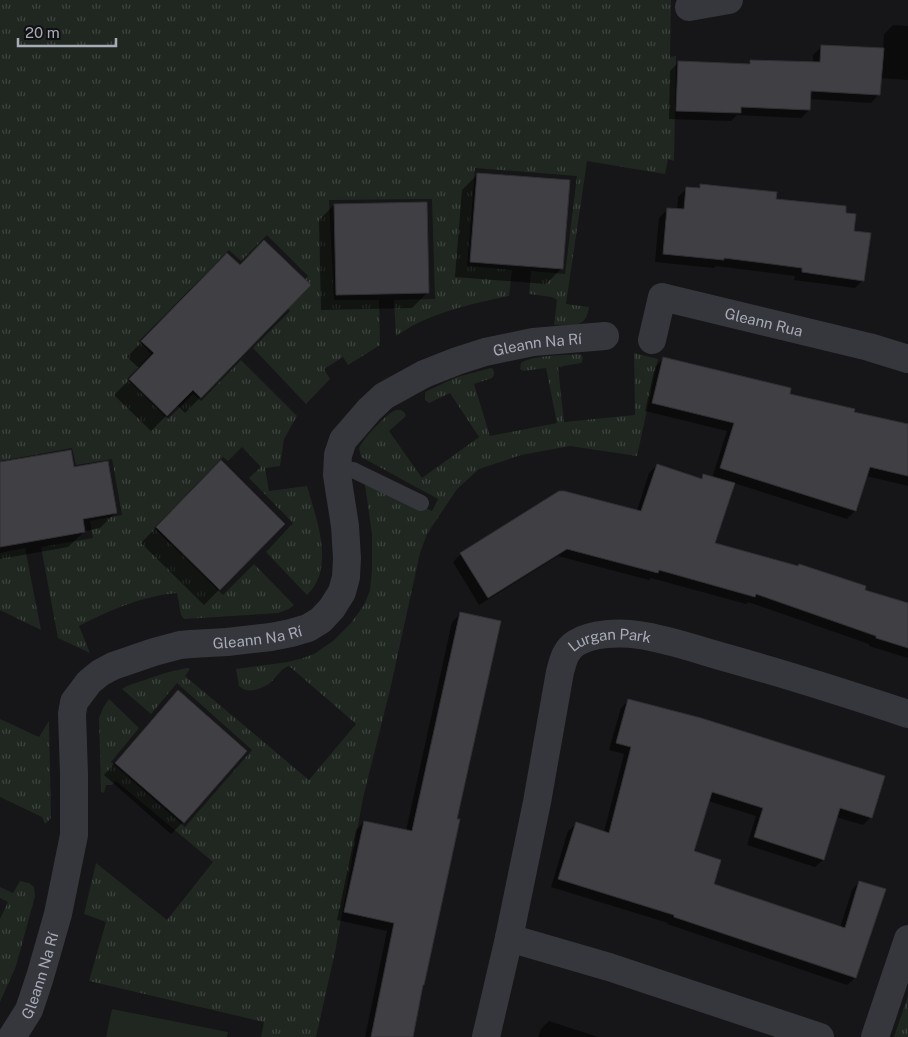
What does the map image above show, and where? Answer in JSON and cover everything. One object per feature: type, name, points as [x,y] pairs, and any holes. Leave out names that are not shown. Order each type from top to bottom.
[{"type":"street","points":[[689,7],[729,0]]},
{"type":"street","name":"Gleann Rua","points":[[652,340],[662,297],[869,347],[908,359]]},
{"type":"street","name":"Gleann Na Rí","points":[[12,1037],[29,1010],[58,914],[74,835],[72,714],[74,702],[89,682],[100,673],[114,666],[180,645],[271,638],[308,628],[321,620],[332,608],[342,592],[346,576],[345,526],[337,475],[338,455],[343,440],[369,410],[384,396],[416,378],[485,352],[557,340],[605,336]]},
{"type":"street","name":"Lurgan Park","points":[[486,1037],[537,802],[560,672],[564,657],[576,643],[586,638],[600,635],[617,633],[638,635],[779,672],[908,714]]},
{"type":"street","points":[[508,938],[609,967],[820,1037]]},
{"type":"street","points":[[875,1037],[908,939]]},
{"type":"lane","points":[[337,475],[353,470],[420,503]]},
{"type":"green space","points":[[0,0],[671,0],[670,57],[676,56],[674,161],[668,159],[665,174],[587,161],[566,304],[589,307],[585,319],[581,323],[572,326],[554,325],[557,300],[552,297],[529,294],[531,271],[565,274],[577,176],[475,168],[467,266],[512,270],[509,296],[438,315],[413,325],[396,336],[394,300],[435,299],[432,199],[329,200],[334,300],[379,300],[380,345],[348,365],[343,357],[324,369],[330,379],[306,404],[253,348],[290,311],[282,302],[308,276],[267,235],[241,261],[229,250],[139,341],[151,354],[127,379],[168,419],[193,394],[201,401],[241,360],[297,416],[284,439],[280,466],[265,468],[269,491],[307,486],[319,527],[322,557],[321,571],[316,584],[307,595],[266,552],[293,523],[249,478],[261,467],[242,447],[228,461],[223,457],[154,528],[223,595],[254,564],[294,605],[278,613],[184,619],[181,615],[177,593],[151,597],[114,609],[79,626],[90,653],[58,638],[41,547],[93,538],[90,521],[122,515],[112,459],[76,465],[72,448],[0,461]]},
{"type":"green space","points":[[634,353],[658,359],[637,456],[570,446],[521,455],[479,469],[457,489],[427,534],[420,553],[390,690],[363,798],[335,952],[316,1037],[261,1037],[264,1022],[89,981],[106,922],[84,914],[96,863],[167,920],[213,862],[116,781],[112,785],[106,785],[104,793],[101,792],[99,718],[109,699],[139,728],[111,762],[185,827],[252,750],[177,683],[151,714],[122,689],[127,686],[165,673],[190,669],[185,676],[309,780],[356,724],[289,666],[281,671],[268,685],[252,690],[245,690],[239,686],[236,669],[288,662],[314,654],[333,641],[359,612],[370,590],[372,570],[372,534],[365,485],[373,482],[432,511],[438,499],[361,457],[359,448],[365,439],[392,412],[396,410],[403,411],[406,415],[405,417],[389,431],[422,478],[479,437],[450,393],[429,403],[425,400],[425,393],[457,377],[491,368],[494,372],[492,378],[474,384],[490,436],[557,423],[546,368],[523,371],[520,369],[521,363],[526,360],[549,356],[580,354],[583,357],[581,363],[558,367],[564,422],[635,415]]},
{"type":"green space","points":[[25,548],[41,630],[0,610],[0,553]]},
{"type":"green space","points":[[0,719],[39,737],[49,721],[51,818],[45,824],[42,817],[0,797]]},
{"type":"green space","points":[[20,881],[29,883],[34,887],[35,896],[16,966],[0,1002],[0,919],[8,902],[0,898],[0,887],[13,893]]},
{"type":"green space","points":[[908,996],[908,1037],[894,1037]]},
{"type":"green space","points":[[112,1009],[228,1032],[227,1037],[106,1037]]},
{"type":"building","points":[[821,45],[884,48],[880,95],[811,91],[810,110],[741,107],[741,113],[676,111],[678,61],[750,64],[750,60],[820,62]]},
{"type":"building","points":[[477,173],[570,180],[563,269],[470,262]]},
{"type":"building","points":[[700,184],[777,192],[776,199],[846,206],[846,213],[856,214],[854,231],[871,233],[864,281],[802,272],[802,268],[724,258],[724,260],[663,254],[667,208],[684,209],[686,187],[700,188]]},
{"type":"building","points":[[427,202],[429,293],[336,295],[334,204]]},
{"type":"building","points":[[264,240],[311,285],[201,398],[193,390],[167,416],[129,379],[154,353],[141,341],[227,253],[240,265]]},
{"type":"building","points":[[663,357],[791,388],[790,394],[855,409],[854,412],[908,424],[908,476],[870,467],[856,511],[720,468],[734,423],[652,403]]},
{"type":"building","points":[[71,450],[74,467],[108,461],[117,513],[83,519],[85,532],[0,547],[0,462]]},
{"type":"building","points":[[221,460],[285,524],[220,590],[156,527]]},
{"type":"building","points":[[657,464],[702,479],[703,474],[735,483],[715,543],[798,566],[799,564],[866,586],[865,590],[908,603],[908,648],[756,594],[755,597],[659,570],[658,573],[567,549],[488,598],[460,553],[559,491],[641,511]]},
{"type":"building","points":[[460,612],[501,621],[457,819],[460,819],[413,1037],[371,1037],[394,923],[344,912],[364,821],[412,831]]},
{"type":"building","points":[[178,690],[247,751],[184,823],[115,763]]},
{"type":"building","points":[[628,699],[701,718],[885,776],[872,818],[840,808],[824,860],[754,837],[763,808],[712,792],[694,851],[721,860],[714,884],[845,928],[859,881],[886,889],[856,978],[674,917],[674,915],[558,879],[576,822],[609,833],[631,747],[616,743]]}]
